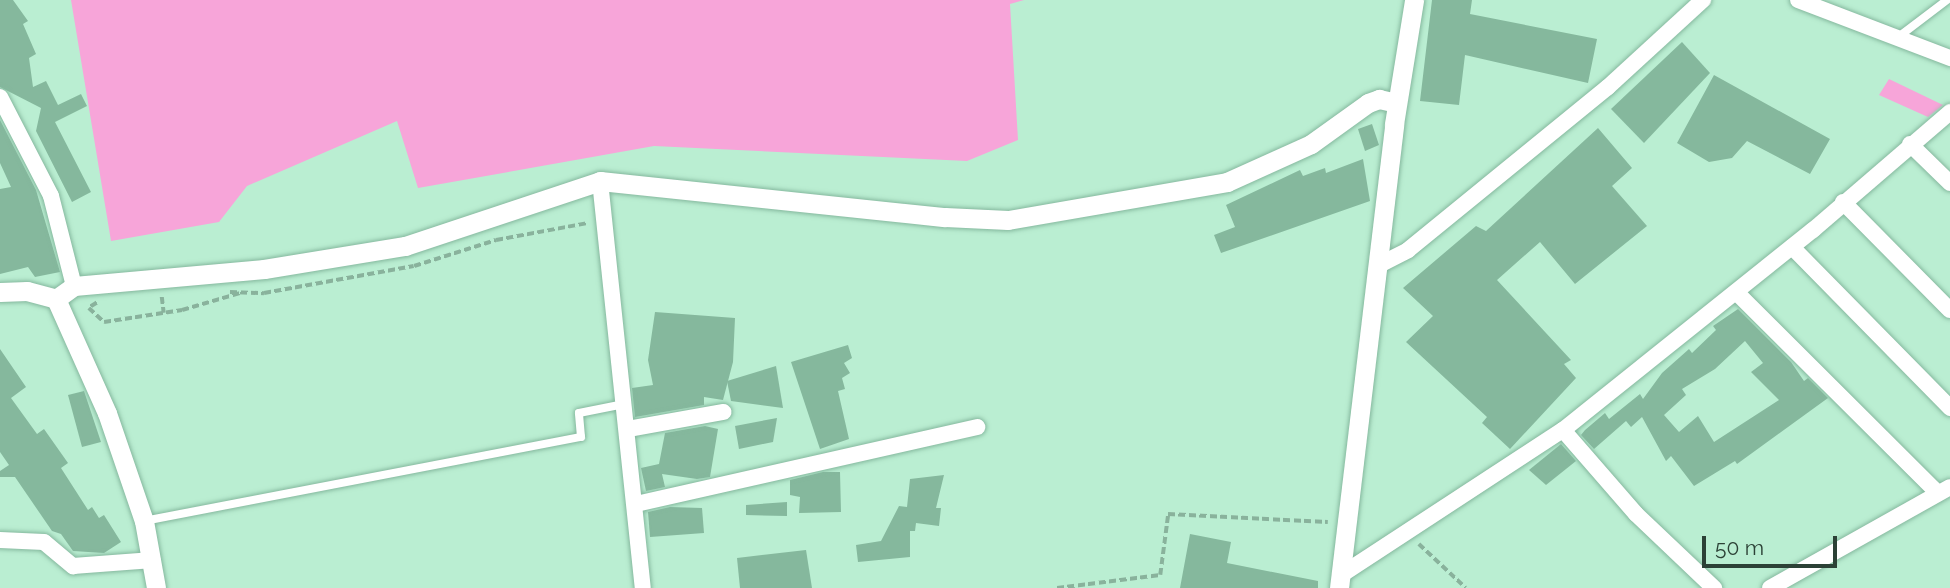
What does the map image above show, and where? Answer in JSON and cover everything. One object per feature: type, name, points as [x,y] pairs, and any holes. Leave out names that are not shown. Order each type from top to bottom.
[{"type":"street","points":[[1340,582],[1396,103],[1413,0]]},
{"type":"street","points":[[1379,265],[1408,250],[1608,87],[1703,0]]},
{"type":"street","points":[[1798,0],[1895,40],[1950,58]]},
{"type":"street","points":[[0,97],[51,196],[74,286]]},
{"type":"street","points":[[56,299],[74,286],[264,269],[405,246],[600,181],[945,217],[1009,220],[1227,182],[1311,144],[1368,103],[1379,99],[1396,103]]},
{"type":"street","points":[[1340,582],[1408,533],[1563,430],[1792,247],[1950,112]]},
{"type":"street","points":[[1910,144],[1950,183]]},
{"type":"street","points":[[600,181],[643,588]]},
{"type":"street","points":[[1843,202],[1950,310]]},
{"type":"street","points":[[1792,247],[1950,408]]},
{"type":"street","points":[[0,292],[27,291],[56,299],[88,364],[144,520],[156,588]]},
{"type":"street","points":[[1737,292],[1944,490],[1770,588]]},
{"type":"street","points":[[628,429],[723,412]]},
{"type":"street","points":[[636,503],[977,427]]},
{"type":"street","points":[[1563,430],[1636,514],[1714,588]]},
{"type":"street","points":[[0,540],[44,542],[72,566],[153,560]]},
{"type":"lane","points":[[1895,40],[1947,0]]},
{"type":"lane","points":[[144,520],[580,437],[579,413],[624,404]]},
{"type":"path","points":[[89,308],[104,322],[164,313],[240,293]]},
{"type":"path","points":[[162,297],[164,313]]},
{"type":"path","points":[[1057,588],[1160,575],[1168,514],[1348,523]]},
{"type":"path","points":[[1408,533],[1466,588]]},
{"type":"shaded area","points":[[71,0],[1024,0],[1010,4],[1018,140],[967,161],[654,146],[418,188],[397,121],[247,186],[219,222],[111,241]]},
{"type":"shaded area","points":[[1889,79],[1943,105],[1928,117],[1879,95]]},
{"type":"building","points":[[0,0],[13,0],[28,21],[23,24],[36,54],[29,58],[33,87],[46,81],[58,105],[81,94],[87,106],[55,122],[91,192],[72,202],[36,131],[41,108],[0,87]]},
{"type":"building","points":[[1432,0],[1472,0],[1470,14],[1597,39],[1588,83],[1465,55],[1459,105],[1420,101]]},
{"type":"building","points":[[1682,42],[1710,73],[1644,143],[1611,109]]},
{"type":"building","points":[[1714,75],[1830,139],[1810,174],[1747,141],[1732,158],[1709,162],[1677,143]]},
{"type":"building","points":[[0,120],[36,190],[60,272],[35,277],[28,267],[0,274],[0,189],[11,187],[0,163]]},
{"type":"building","points":[[1372,124],[1379,145],[1365,151],[1358,129]]},
{"type":"building","points":[[1598,128],[1632,168],[1612,186],[1647,226],[1575,284],[1540,242],[1497,280],[1571,360],[1564,364],[1576,378],[1510,449],[1482,423],[1487,417],[1406,342],[1433,316],[1403,288],[1476,226],[1486,231]]},
{"type":"building","points":[[1363,159],[1370,201],[1221,253],[1214,235],[1235,227],[1226,205],[1300,170],[1303,176],[1325,168],[1326,173]]},
{"type":"building","points":[[1738,309],[1791,362],[1804,381],[1808,378],[1828,398],[1737,464],[1735,461],[1694,486],[1671,456],[1666,461],[1642,417],[1631,427],[1626,421],[1594,449],[1581,435],[1605,413],[1609,419],[1640,394],[1643,399],[1662,373],[1689,349],[1692,353],[1716,330],[1713,326]],"holes":[[[1745,341],[1763,363],[1751,372],[1779,400],[1714,442],[1698,416],[1679,432],[1664,415],[1686,395],[1682,389],[1715,369]]]},
{"type":"building","points":[[655,312],[735,318],[733,362],[723,400],[704,397],[704,405],[635,417],[632,388],[653,385],[648,360]]},
{"type":"building","points":[[848,345],[852,358],[844,363],[850,373],[842,378],[845,389],[838,391],[849,439],[820,449],[791,362]]},
{"type":"building","points":[[0,349],[26,387],[11,398],[37,434],[44,429],[68,463],[61,468],[88,510],[92,507],[99,518],[104,515],[121,542],[104,553],[73,551],[61,534],[52,531],[15,477],[0,477],[0,471],[9,465],[0,452]]},
{"type":"building","points":[[776,366],[783,408],[731,401],[727,381]]},
{"type":"building","points":[[84,391],[101,442],[82,447],[68,395]]},
{"type":"building","points":[[777,418],[773,442],[739,449],[735,426]]},
{"type":"building","points":[[705,426],[718,429],[710,477],[697,479],[662,474],[665,487],[646,491],[641,468],[659,464],[665,433]]},
{"type":"building","points":[[1561,444],[1576,461],[1546,485],[1529,470]]},
{"type":"building","points":[[823,472],[840,472],[841,512],[799,513],[800,497],[790,495],[790,480]]},
{"type":"building","points":[[944,475],[936,508],[941,508],[939,526],[916,523],[915,531],[910,531],[910,557],[858,562],[856,545],[881,541],[899,506],[907,507],[910,479]]},
{"type":"building","points":[[787,502],[787,516],[746,515],[746,505]]},
{"type":"building","points":[[670,507],[702,508],[704,533],[650,537],[648,512]]},
{"type":"building","points":[[1190,534],[1231,542],[1227,563],[1318,581],[1318,588],[1180,588]]},
{"type":"building","points":[[806,550],[812,588],[740,588],[737,558]]}]
